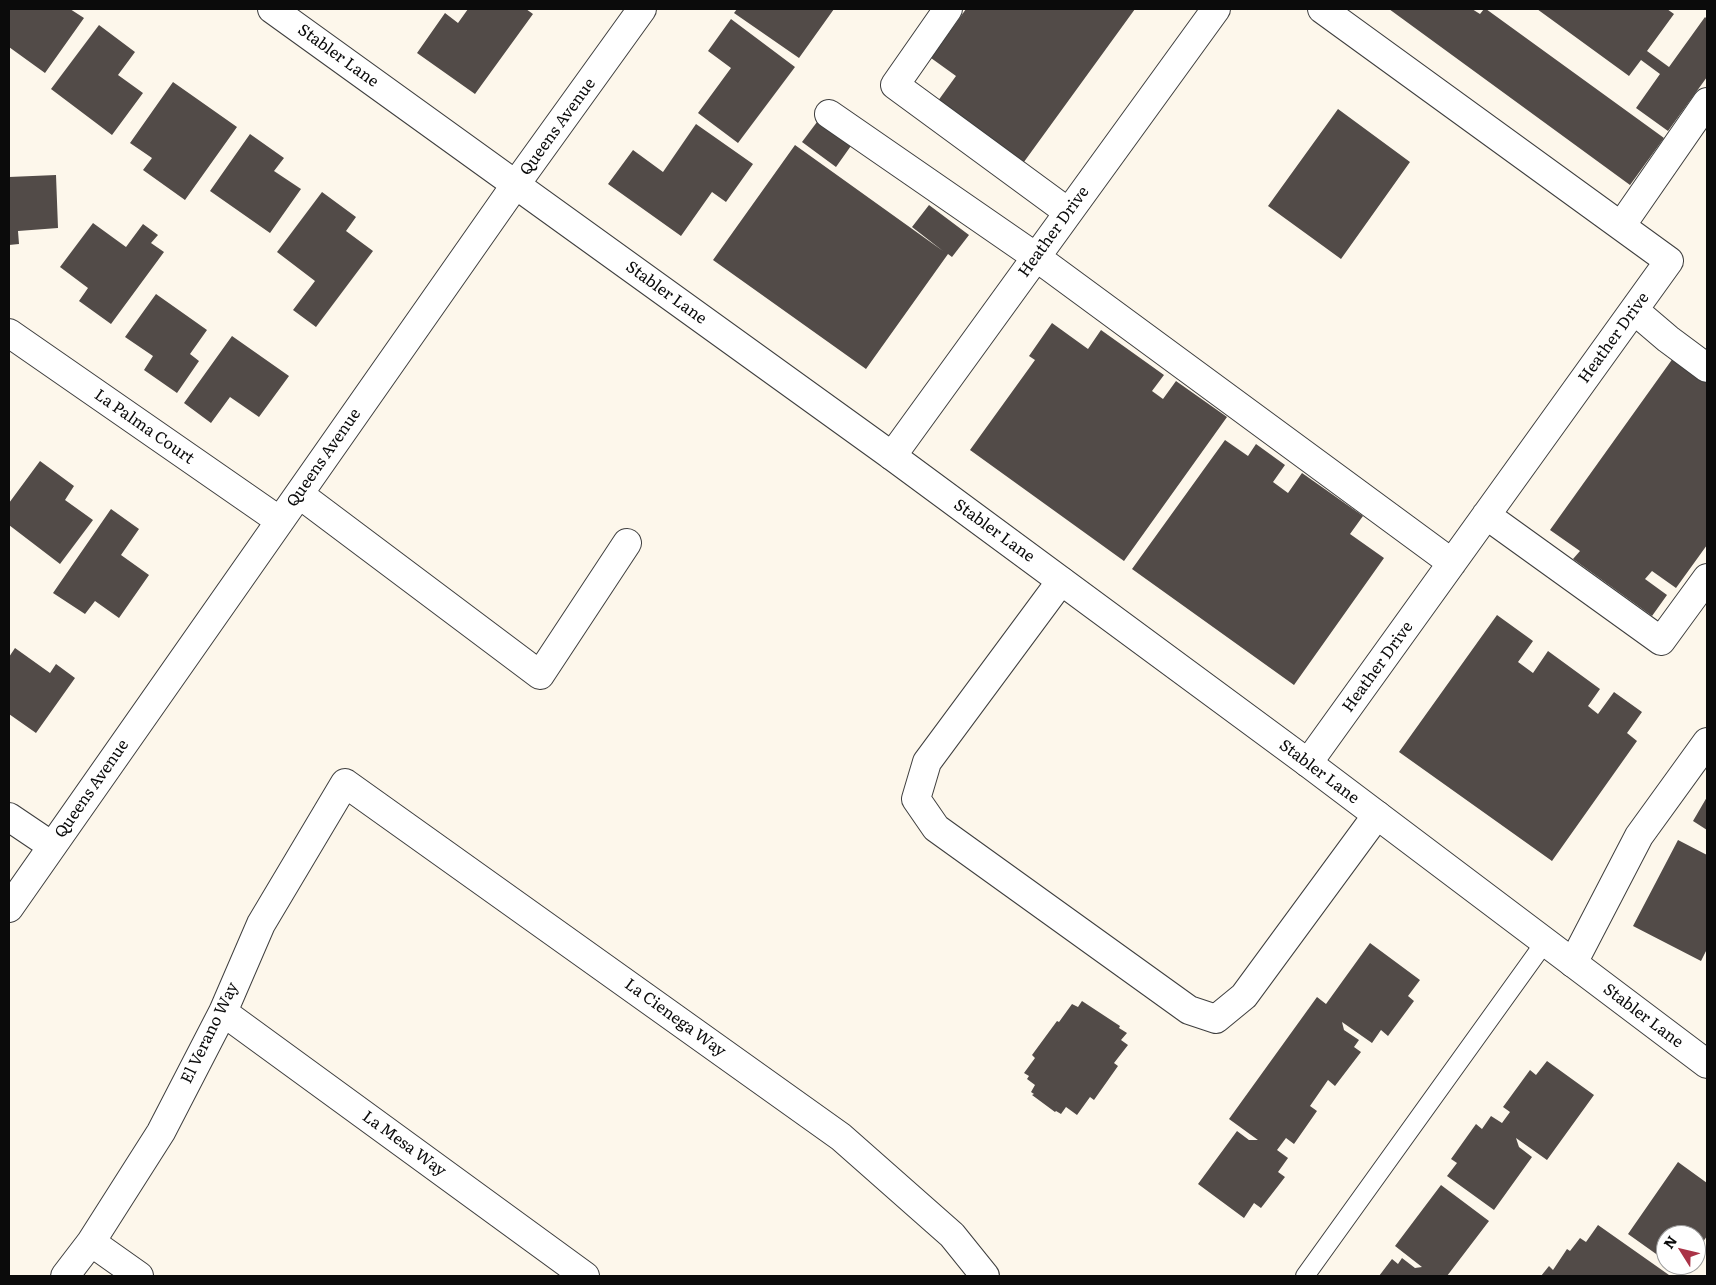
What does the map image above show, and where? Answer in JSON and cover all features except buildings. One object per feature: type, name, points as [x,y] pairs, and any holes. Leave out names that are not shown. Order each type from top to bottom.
[{"type":"street","name":"Stabler Lane","points":[[272,9],[892,456],[1308,763],[1707,1064]]},
{"type":"street","name":"Queens Avenue","points":[[9,908],[516,184],[642,9]]},
{"type":"street","points":[[948,9],[896,85],[1068,212]]},
{"type":"street","name":"Heather Drive","points":[[892,456],[1214,9]]},
{"type":"street","name":"Heather Drive","points":[[1308,763],[1669,261],[1322,9]]},
{"type":"street","points":[[1621,226],[1707,102]]},
{"type":"street","points":[[829,114],[1036,257],[1452,563]]},
{"type":"street","points":[[1634,310],[1668,339],[1707,368]]},
{"type":"street","name":"La Palma Court","points":[[9,333],[280,521]]},
{"type":"street","points":[[299,494],[540,675],[627,543]]},
{"type":"street","points":[[1486,516],[1662,641],[1707,578]]},
{"type":"street","points":[[1061,581],[927,762],[916,799],[936,828],[1189,1010],[1216,1020],[1244,996],[1377,815]]},
{"type":"street","points":[[1573,963],[1639,836],[1707,742]]},
{"type":"street","name":"El Verano Way","points":[[65,1276],[91,1242],[161,1132],[222,1012],[261,924],[344,783]]},
{"type":"street","name":"La Cienega Way","points":[[344,783],[841,1137],[952,1235],[985,1276]]},
{"type":"street","points":[[9,817],[52,846]]},
{"type":"street","name":"La Mesa Way","points":[[222,1012],[585,1276]]},
{"type":"street","points":[[91,1242],[139,1276]]},
{"type":"lane","points":[[1305,1276],[1545,942]]}]
